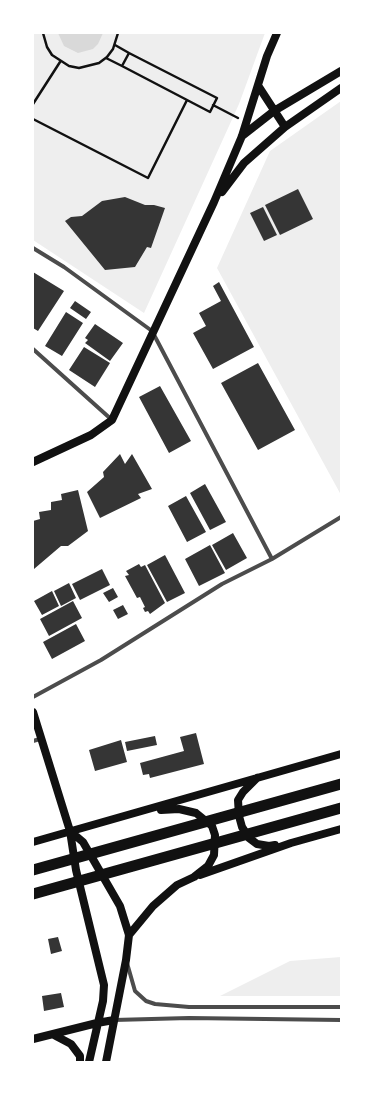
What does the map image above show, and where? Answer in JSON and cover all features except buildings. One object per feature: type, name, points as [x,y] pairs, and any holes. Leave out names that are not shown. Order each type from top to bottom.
[{"type":"highway","points":[[33,870],[341,784]]},
{"type":"highway","points":[[33,894],[341,808]]},
{"type":"main road","points":[[33,462],[91,435],[112,420],[152,331],[214,202],[242,136],[259,86],[267,56],[277,33]]},
{"type":"main road","points":[[242,136],[274,111],[341,71]]},
{"type":"main road","points":[[259,86],[285,127]]},
{"type":"main road","points":[[214,202],[244,163],[285,127],[341,88]]},
{"type":"main road","points":[[33,712],[37,740],[70,831],[76,870],[104,985],[103,1001],[89,1062]]},
{"type":"main road","points":[[33,842],[148,810],[259,776],[341,754]]},
{"type":"main road","points":[[259,776],[243,792],[238,800],[239,816],[242,827],[249,838],[257,844],[269,846],[291,843]]},
{"type":"main road","points":[[148,810],[179,809],[196,813],[212,826],[215,835],[214,855],[208,866],[194,877]]},
{"type":"main road","points":[[129,935],[140,920],[177,885],[194,877],[291,843],[341,829]]},
{"type":"main road","points":[[70,831],[82,842],[120,906],[129,935],[126,960],[106,1062]]},
{"type":"main road","points":[[33,1039],[114,1020]]},
{"type":"main road","points":[[54,1035],[70,1044],[80,1056],[80,1062]]},
{"type":"street","points":[[33,248],[64,267],[152,331],[272,559]]},
{"type":"street","points":[[33,348],[112,420]]},
{"type":"street","points":[[33,697],[101,660],[222,584],[272,559],[341,517]]},
{"type":"street","points":[[126,960],[136,991],[146,1002],[155,1004],[189,1007],[341,1007]]},
{"type":"street","points":[[114,1020],[189,1018],[341,1020]]},
{"type":"path","points":[[43,33],[47,47],[60,62],[79,68],[89,67],[106,58],[115,45],[118,33]]},
{"type":"path","points":[[106,58],[210,112],[217,98],[115,45]]},
{"type":"path","points":[[122,66],[129,53]]},
{"type":"path","points":[[33,104],[60,62]]},
{"type":"path","points":[[33,120],[148,178],[187,100]]},
{"type":"path","points":[[213,105],[246,123]]},
{"type":"shaded area","points":[[33,33],[265,33],[239,104],[144,313],[33,240]]},
{"type":"shaded area","points":[[58,33],[103,33],[98,44],[93,49],[78,53],[64,46]]},
{"type":"shaded area","points":[[341,101],[341,495],[217,268],[270,151]]},
{"type":"shaded area","points":[[341,957],[341,996],[220,996],[290,961]]}]
